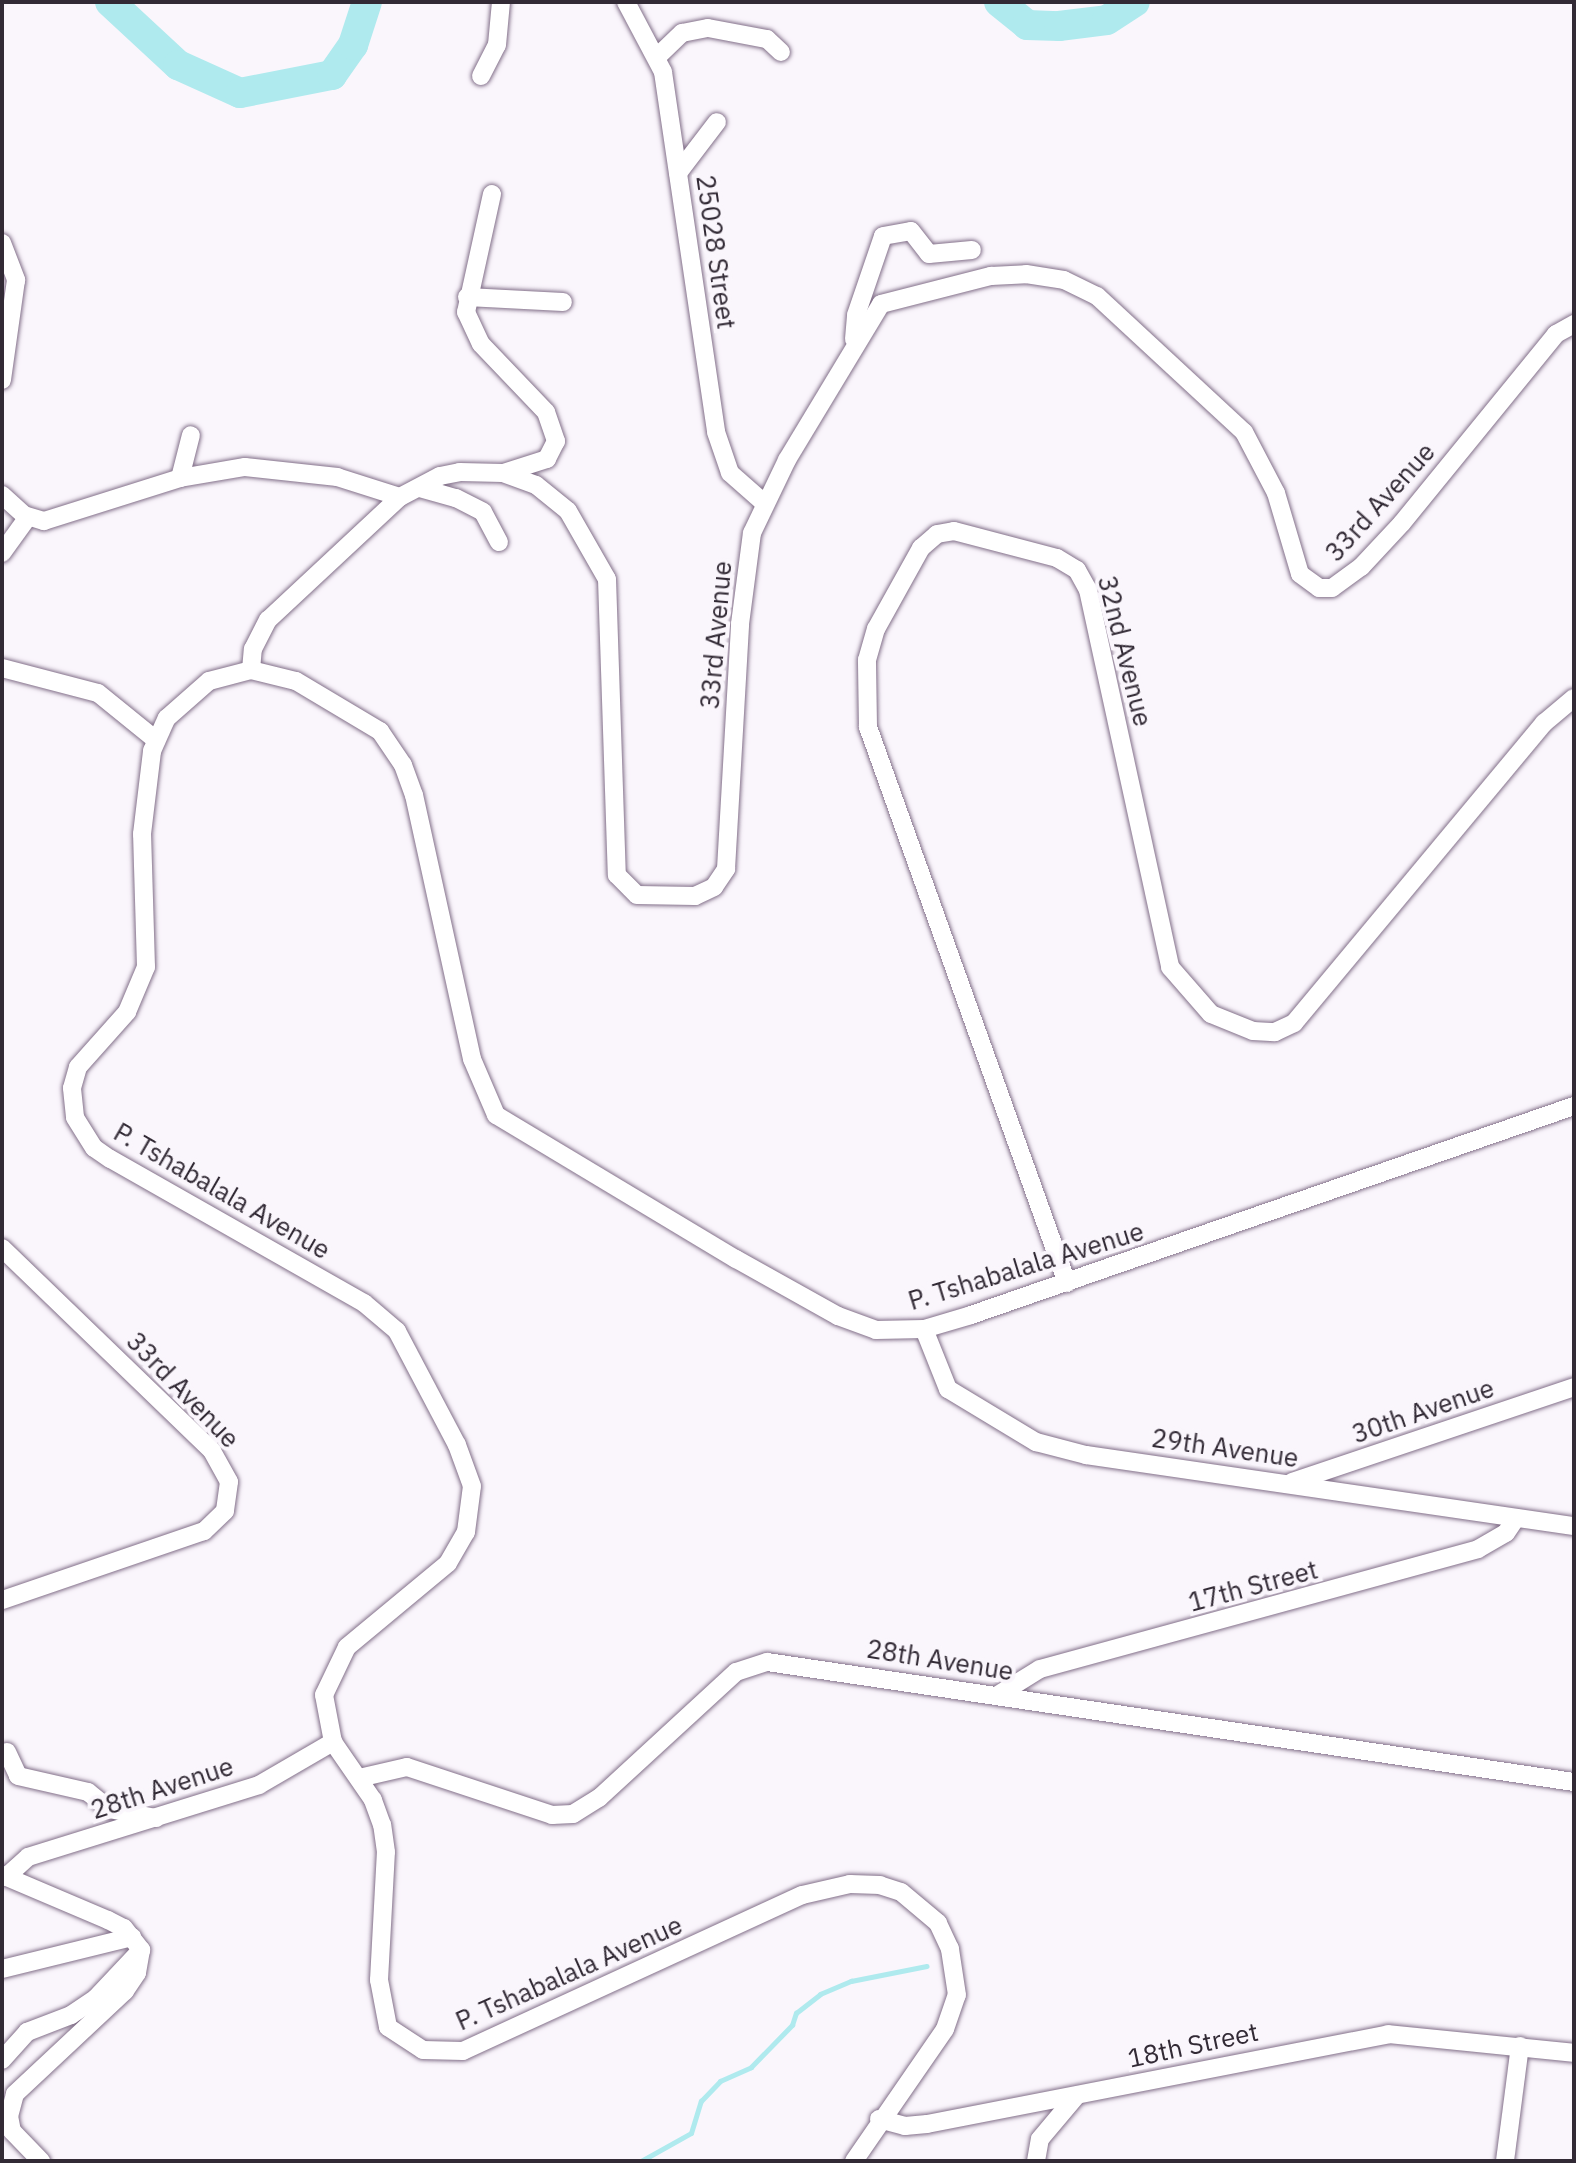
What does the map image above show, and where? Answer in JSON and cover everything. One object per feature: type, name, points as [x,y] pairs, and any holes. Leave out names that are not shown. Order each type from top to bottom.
[{"type":"street","points":[[481,76],[497,45],[501,2]]},
{"type":"street","name":"25028 Street","points":[[626,2],[657,57],[678,173],[716,432],[730,473],[763,502]]},
{"type":"street","points":[[657,57],[682,33],[708,28],[767,39],[781,52]]},
{"type":"street","points":[[678,173],[717,122]]},
{"type":"street","points":[[492,194],[467,297],[473,332],[546,412],[556,441],[547,459],[503,473]]},
{"type":"street","points":[[854,342],[856,315],[883,236],[905,230],[917,234],[929,254],[972,250]]},
{"type":"street","points":[[2,243],[16,280],[2,380]]},
{"type":"street","name":"33rd Avenue","points":[[251,670],[253,649],[268,620],[400,497],[440,476],[460,472],[503,473],[536,485],[568,511],[607,579],[617,875],[628,889],[651,898],[706,893],[726,869],[744,575],[763,502],[854,342],[881,304],[903,295],[1026,274],[1083,287],[1113,309],[1244,432],[1276,493],[1300,574],[1319,588],[1332,588],[1361,567],[1402,523],[1556,334],[1574,324]]},
{"type":"street","points":[[467,297],[563,302]]},
{"type":"street","points":[[180,478],[191,435]]},
{"type":"street","points":[[2,495],[28,517],[52,521],[180,478],[265,466],[368,484],[400,497]]},
{"type":"street","points":[[420,488],[483,512],[499,542]]},
{"type":"street","points":[[2,553],[28,517]]},
{"type":"street","name":"32nd Avenue","points":[[1067,1283],[868,727],[867,660],[876,629],[921,548],[937,534],[954,531],[1057,558],[1077,570],[1088,590],[1170,967],[1211,1014],[1253,1031],[1275,1032],[1294,1023],[1544,723],[1574,698]]},
{"type":"street","points":[[2,668],[98,693],[156,740]]},
{"type":"street","name":"P. Tshabalala Avenue","points":[[854,2161],[879,2119],[945,2029],[957,1995],[950,1949],[938,1923],[901,1892],[865,1884],[820,1889],[486,2043],[443,2053],[423,2050],[402,2040],[382,2010],[386,1852],[382,1825],[359,1778],[333,1742],[324,1711],[337,1661],[364,1630],[448,1563],[466,1532],[472,1486],[457,1445],[397,1331],[364,1303],[110,1159],[94,1148],[75,1117],[72,1088],[78,1067],[127,1012],[146,967],[142,834],[156,740],[191,692],[209,681],[251,670],[273,672],[350,711],[380,731],[403,765],[472,1059],[496,1115],[518,1133],[838,1316],[876,1330],[924,1329],[1067,1283],[1574,1106]]},
{"type":"street","name":"33rd Avenue","points":[[2,1248],[212,1451],[229,1482],[225,1511],[204,1531],[2,1600]]},
{"type":"street","name":"29th Avenue","points":[[924,1329],[948,1389],[1036,1442],[1086,1455],[1574,1526]]},
{"type":"street","name":"30th Avenue","points":[[1289,1483],[1574,1387]]},
{"type":"street","name":"17th Street","points":[[998,1695],[1040,1669],[1478,1549],[1506,1533],[1516,1518]]},
{"type":"street","name":"28th Avenue","points":[[359,1778],[407,1767],[563,1816],[599,1798],[723,1682],[750,1665],[795,1664],[1574,1782]]},
{"type":"street","name":"28th Avenue","points":[[6,1868],[28,1857],[159,1819],[259,1785],[333,1742]]},
{"type":"street","points":[[7,1752],[18,1776],[88,1792],[109,1809],[159,1819]]},
{"type":"street","points":[[6,1868],[108,1920],[136,1944],[137,1973],[125,1991],[15,2094],[7,2133],[41,2161]]},
{"type":"street","points":[[2,1969],[136,1944]]},
{"type":"street","points":[[2,2060],[27,2032],[71,2015],[96,1998],[136,1944]]},
{"type":"street","name":"18th Street","points":[[879,2119],[914,2126],[1388,2034],[1574,2053]]},
{"type":"street","points":[[1505,2161],[1520,2046]]},
{"type":"street","points":[[1036,2161],[1040,2139],[1077,2095]]},
{"type":"waterway","points":[[110,2],[178,65],[240,93],[332,75],[353,45],[367,2]]},
{"type":"waterway","points":[[999,2],[1027,25],[1059,26],[1107,20],[1135,2]]},
{"type":"waterway","points":[[641,2161],[691,2133],[701,2101],[720,2081],[751,2067],[792,2025],[796,2013],[820,1994],[851,1981],[927,1966]]}]
